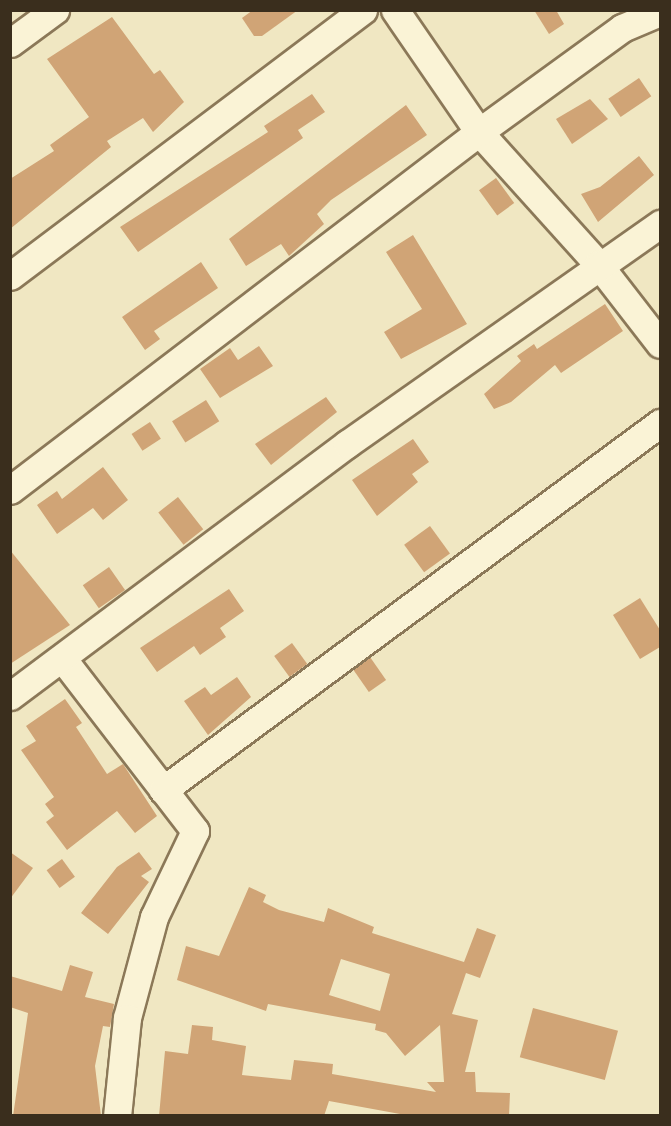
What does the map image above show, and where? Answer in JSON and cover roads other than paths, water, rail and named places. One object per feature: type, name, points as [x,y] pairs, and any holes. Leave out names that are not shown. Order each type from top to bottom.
[{"type":"street","points":[[10,43],[54,10]]},
{"type":"street","points":[[10,276],[363,10]]},
{"type":"street","points":[[395,10],[479,132],[598,264],[660,344]]},
{"type":"street","points":[[10,490],[479,132],[622,28],[660,12]]},
{"type":"street","points":[[10,696],[598,264],[660,224]]},
{"type":"street","points":[[164,790],[660,423]]},
{"type":"street","points":[[63,658],[195,831],[154,917],[127,1018],[117,1116]]}]
